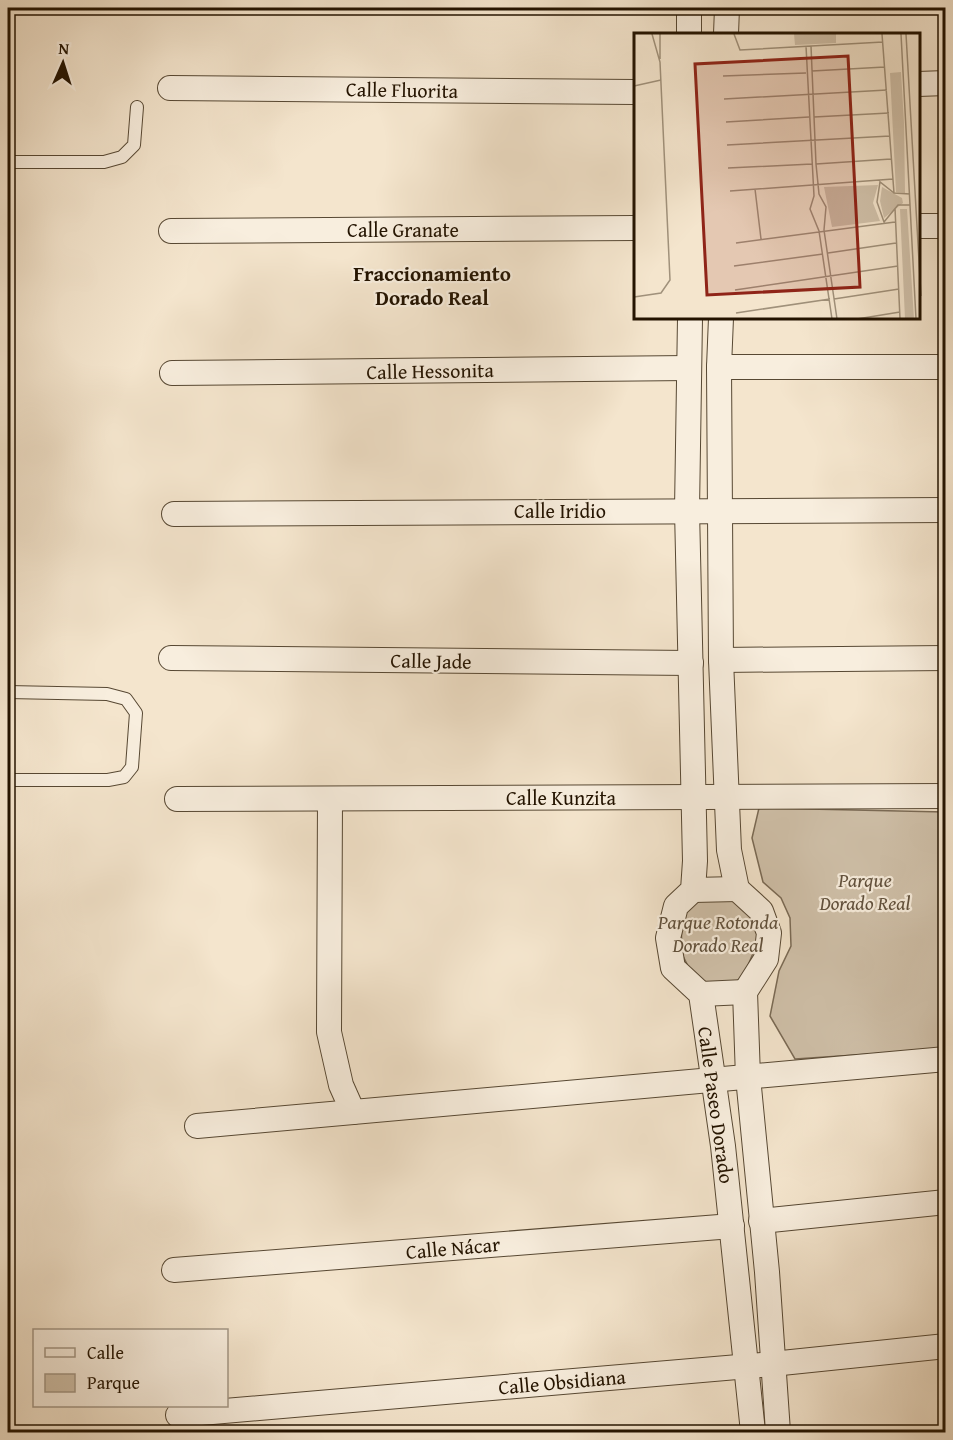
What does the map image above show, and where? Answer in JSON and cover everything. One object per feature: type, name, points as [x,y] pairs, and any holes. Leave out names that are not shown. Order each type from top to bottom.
[{"type":"street","points":[[689,8],[689,33]]},
{"type":"street","points":[[726,33],[727,8]]},
{"type":"street","points":[[920,84],[945,83]]},
{"type":"street","name":"Calle Fluorita","points":[[170,88],[634,92]]},
{"type":"street","points":[[920,226],[945,226]]},
{"type":"street","name":"Calle Granate","points":[[171,231],[634,228]]},
{"type":"street","points":[[690,320],[687,510],[695,798],[693,890]]},
{"type":"street","points":[[721,320],[719,367],[722,511],[721,660],[729,850],[737,889],[762,911],[769,933],[766,959],[745,992],[701,994],[673,968],[668,938],[676,906],[693,890],[737,889]]},
{"type":"street","points":[[719,367],[945,367]]},
{"type":"street","name":"Calle Hessonita","points":[[172,373],[689,368]]},
{"type":"street","name":"Calle Iridio","points":[[174,514],[945,510]]},
{"type":"street","name":"Calle Jade","points":[[171,658],[691,663]]},
{"type":"street","points":[[721,660],[945,658]]},
{"type":"street","name":"Calle Kunzita","points":[[177,799],[945,796]]},
{"type":"street","points":[[330,799],[330,1032],[341,1085],[353,1112]]},
{"type":"street","name":"Calle Paseo Dorado","points":[[745,992],[748,1077],[767,1272],[778,1432]]},
{"type":"street","name":"Calle Paseo Dorado","points":[[701,994],[732,1226],[753,1432]]},
{"type":"street","points":[[197,1126],[945,1059]]},
{"type":"street","points":[[761,1221],[945,1202]]},
{"type":"street","name":"Calle Nácar","points":[[174,1270],[732,1226]]},
{"type":"street","name":"Calle Obsidiana","points":[[178,1415],[772,1364],[945,1346]]},
{"type":"lane","points":[[8,162],[104,162],[122,158],[134,145],[137,107]]},
{"type":"lane","points":[[8,692],[107,694],[126,699],[136,713],[132,766],[124,777],[108,780],[8,780]]},
{"type":"green space","name":"Parque Dorado Real","points":[[759,808],[945,812],[945,1049],[795,1059],[770,1016],[779,971],[791,946],[790,918],[781,898],[763,882],[752,838]]},
{"type":"green space","name":"Parque Rotonda Dorado Real","points":[[695,894],[723,895],[755,914],[758,941],[742,980],[698,986],[682,954],[681,920]]},
{"type":"district","name":"Fraccionamiento Dorado Real","points":[[432,286]]}]
